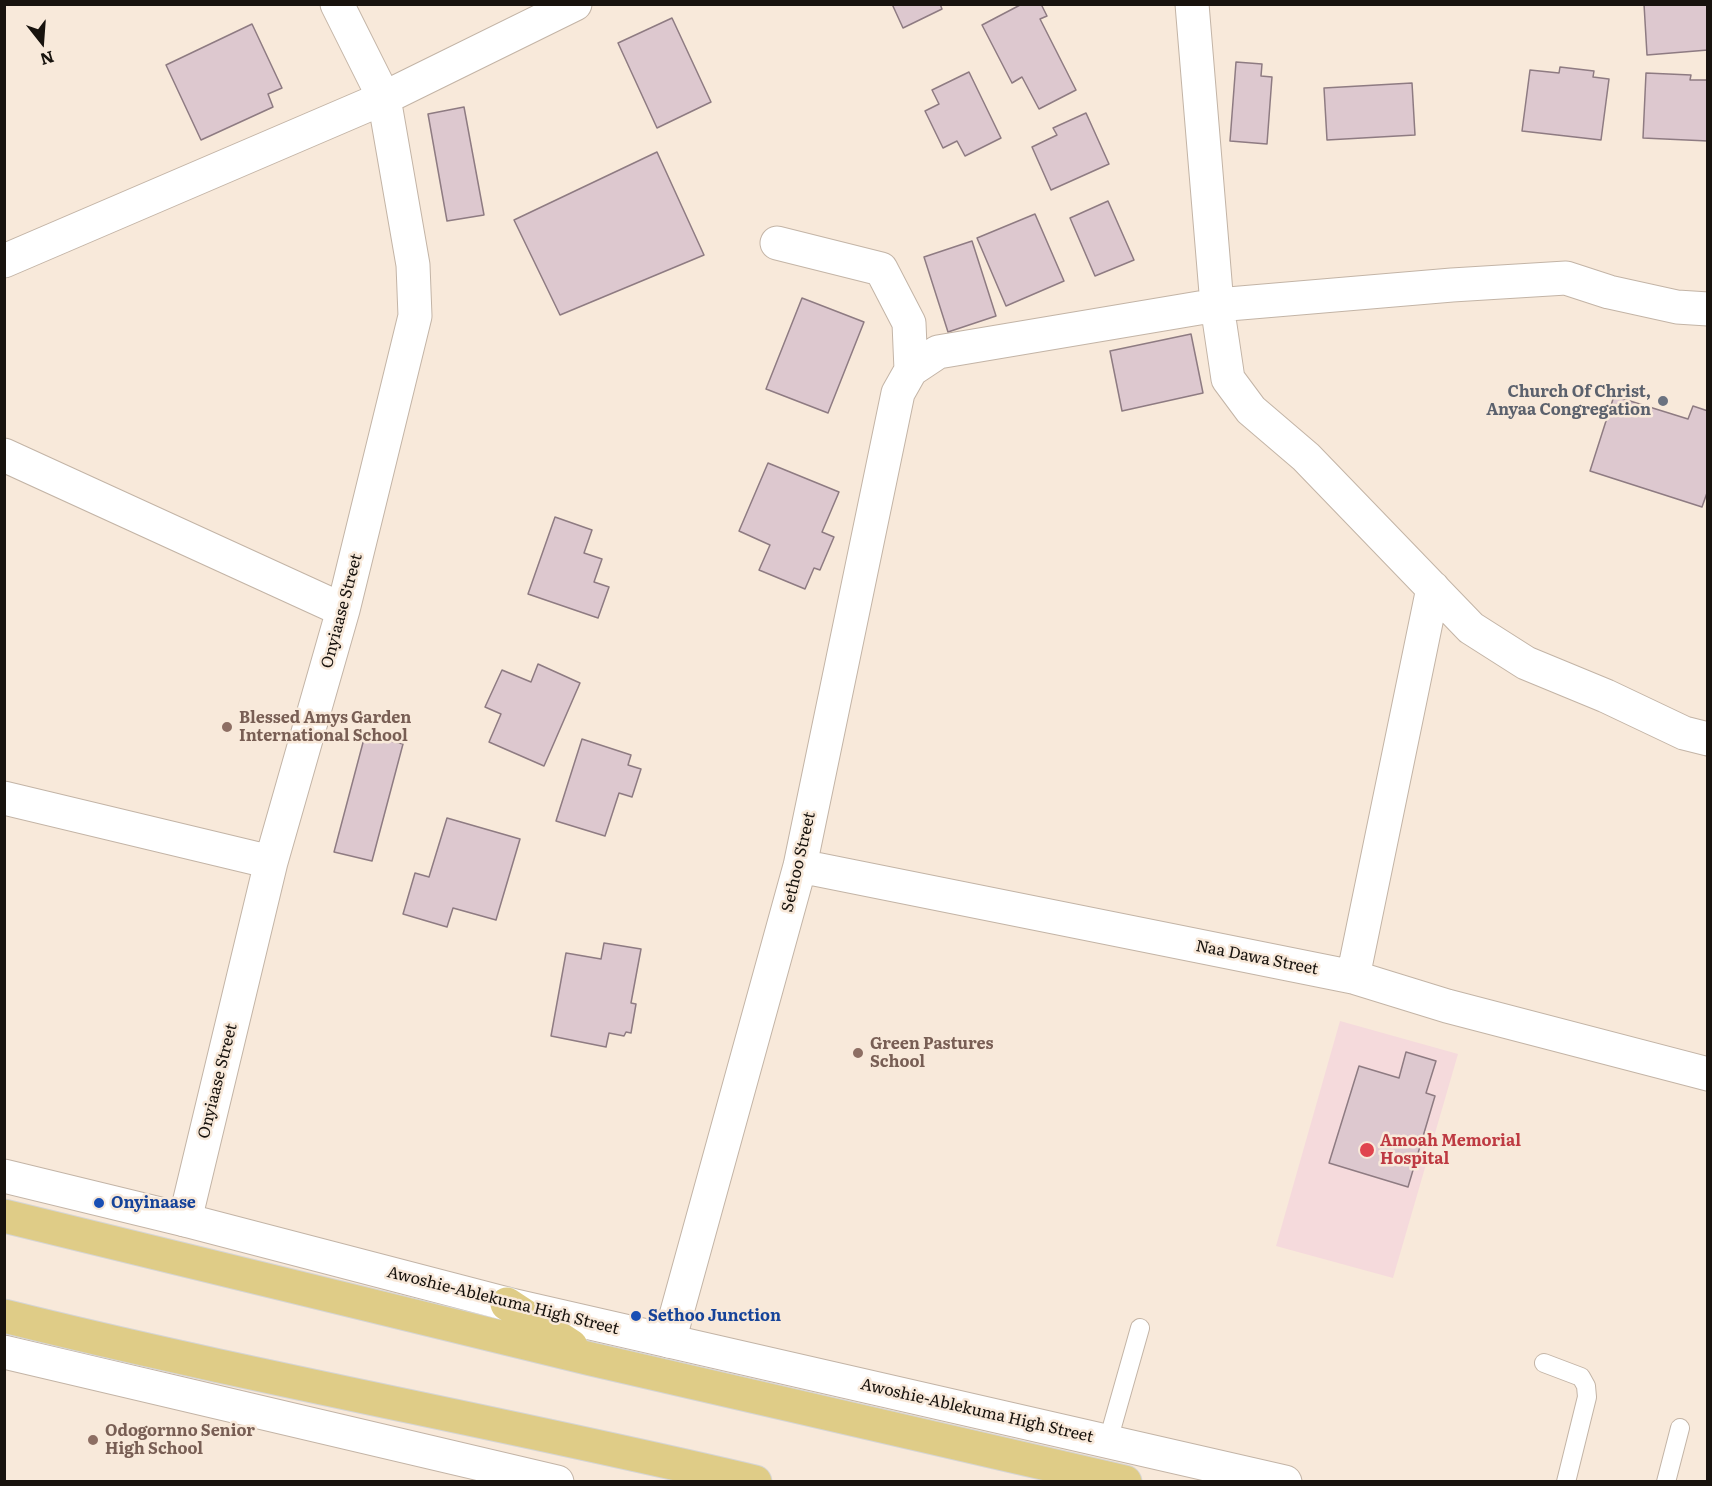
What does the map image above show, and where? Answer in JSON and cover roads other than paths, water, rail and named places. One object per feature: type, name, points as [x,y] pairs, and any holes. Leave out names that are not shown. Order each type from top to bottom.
[{"type":"main road","points":[[4,1216],[591,1359],[1125,1482]]},
{"type":"main road","points":[[507,1304],[591,1359]]},
{"type":"main road","points":[[4,1316],[113,1343],[630,1453],[755,1482]]},
{"type":"street","name":"Onyiaase Street","points":[[185,1220],[271,862],[343,610],[415,316],[413,265],[384,98],[336,4]]},
{"type":"street","points":[[4,261],[384,98],[575,4]]},
{"type":"street","points":[[1192,4],[1217,304],[1228,379],[1251,410],[1306,457],[1471,628],[1526,663],[1606,696],[1684,733],[1707,739]]},
{"type":"street","points":[[777,243],[881,269],[909,323],[909,374]]},
{"type":"street","points":[[909,374],[938,352],[1217,304],[1566,278],[1609,292],[1677,307],[1707,309]]},
{"type":"street","name":"Sethoo Street","points":[[669,1341],[800,866],[894,410],[898,393],[909,374]]},
{"type":"street","points":[[4,454],[343,610]]},
{"type":"street","points":[[1353,977],[1433,588]]},
{"type":"street","points":[[4,798],[271,862]]},
{"type":"street","name":"Naa Dawa Street","points":[[800,866],[1353,977],[1447,1006],[1707,1074]]},
{"type":"street","name":"Awoshie-Ablekuma High Street","points":[[4,1176],[185,1220],[507,1304],[1285,1482]]},
{"type":"street","points":[[4,1352],[557,1482]]},
{"type":"lane","points":[[1108,1441],[1140,1328]]},
{"type":"lane","points":[[1544,1363],[1581,1377],[1586,1386],[1587,1397],[1566,1482]]},
{"type":"lane","points":[[1666,1482],[1680,1428]]},
{"type":"place","name":"Church Of Christ, Anyaa Congregation","points":[[1663,401]]},
{"type":"place","name":"Blessed Amys Garden International School","points":[[227,727]]},
{"type":"place","name":"Green Pastures School","points":[[858,1053]]},
{"type":"place","name":"Amoah Memorial Hospital","points":[[1367,1150]]},
{"type":"place","name":"Onyinaase","points":[[99,1203]]},
{"type":"place","name":"Sethoo Junction","points":[[636,1316]]},
{"type":"place","name":"Odogornno Senior High School","points":[[93,1440]]}]
